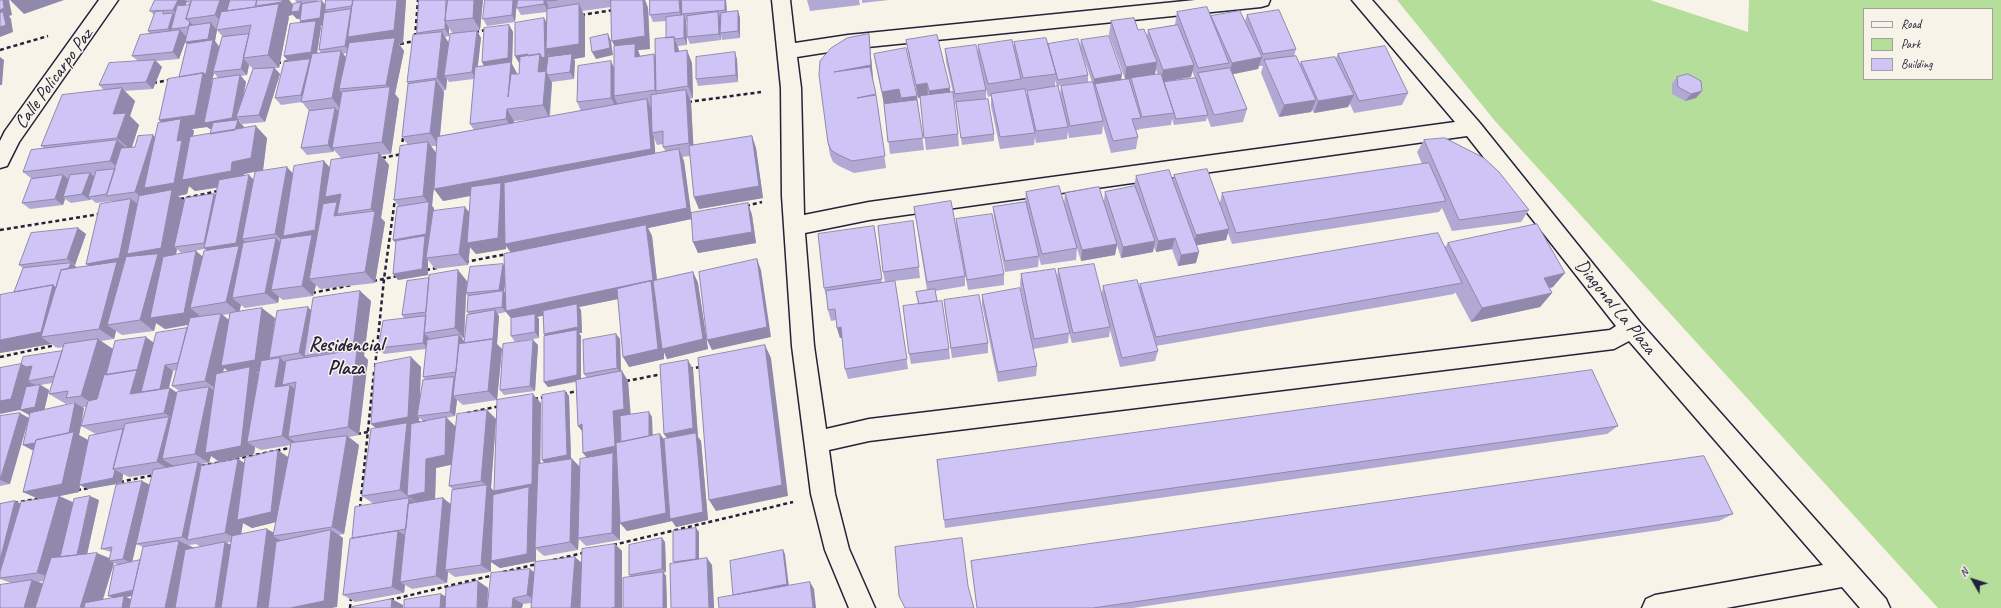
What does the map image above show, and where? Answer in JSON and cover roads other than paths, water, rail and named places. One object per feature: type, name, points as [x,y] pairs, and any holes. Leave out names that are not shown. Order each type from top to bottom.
[{"type":"street","name":"Calle Policarpo Paz","points":[[0,160],[12,137],[110,0]]},
{"type":"street","points":[[781,0],[791,88],[792,196],[803,346],[823,494],[837,550],[862,608]]},
{"type":"street","points":[[788,51],[848,42],[1261,0]]},
{"type":"street","name":"Diagonal La Plaza","points":[[1361,0],[1472,128],[1631,328],[1845,574],[1877,608]]},
{"type":"street","points":[[795,226],[869,211],[1472,128]]},
{"type":"street","points":[[817,442],[869,430],[1614,338],[1631,328]]},
{"type":"street","points":[[1655,608],[1845,574]]},
{"type":"district","name":"Residencial Plaza","points":[[346,358]]}]
